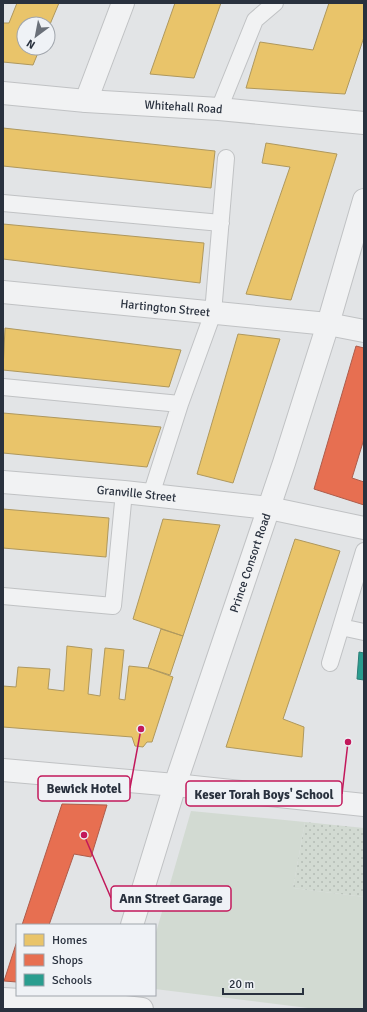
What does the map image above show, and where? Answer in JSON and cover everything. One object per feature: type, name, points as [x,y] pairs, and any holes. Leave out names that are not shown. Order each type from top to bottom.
[{"type":"street","points":[[86,101],[123,3]]},
{"type":"street","name":"Whitehall Road","points":[[3,93],[364,123]]},
{"type":"street","name":"Prince Consort Road","points":[[132,924],[175,785],[269,508],[328,324],[364,200]]},
{"type":"street","name":"Hartington Street","points":[[3,292],[328,324],[364,331]]},
{"type":"street","name":"Granville Street","points":[[3,482],[124,492],[269,508],[364,528]]},
{"type":"street","points":[[3,770],[175,785],[364,805]]},
{"type":"street","points":[[3,999],[108,1003],[142,1009]]},
{"type":"lane","points":[[219,110],[255,20],[275,3]]},
{"type":"lane","points":[[151,495],[180,404],[213,313],[226,158]]},
{"type":"lane","points":[[3,203],[221,222]]},
{"type":"lane","points":[[3,387],[180,404]]},
{"type":"lane","points":[[3,596],[113,606],[124,492]]},
{"type":"lane","points":[[330,662],[364,551]]},
{"type":"lane","points":[[341,627],[364,632]]},
{"type":"shaded area","points":[[191,811],[305,822],[293,888],[364,897],[364,1009],[316,1009],[156,989],[156,933]]},
{"type":"shaded area","points":[[305,822],[364,828],[364,897],[293,888]]},
{"type":"building: Homes","points":[[17,3],[59,3],[54,16],[16,16],[16,56],[37,56],[33,65],[3,62],[3,23],[9,23]]},
{"type":"building: Homes","points":[[175,3],[221,3],[194,78],[150,74]]},
{"type":"building: Homes","points":[[329,3],[364,3],[364,37],[345,94],[246,88],[260,42],[313,50]]},
{"type":"building: Homes","points":[[3,128],[215,151],[211,188],[3,166]]},
{"type":"building: Homes","points":[[266,143],[337,154],[291,300],[246,294],[290,167],[262,163]]},
{"type":"building: Homes","points":[[3,224],[204,243],[200,283],[3,259]]},
{"type":"building: Homes","points":[[5,328],[181,350],[169,387],[3,370]]},
{"type":"building: Homes","points":[[238,334],[280,339],[233,483],[197,474]]},
{"type":"building: Homes","points":[[3,413],[161,427],[147,467],[3,453]]},
{"type":"building: Homes","points":[[3,509],[109,518],[106,557],[3,548]]},
{"type":"building: Homes","points":[[163,519],[220,525],[183,636],[133,619]]},
{"type":"building: Homes","points":[[295,539],[340,551],[283,719],[304,727],[302,757],[226,747]]},
{"type":"building: Homes","points":[[161,629],[183,636],[170,675],[148,668]]},
{"type":"building: Homes","points":[[67,646],[92,649],[88,694],[100,696],[105,648],[124,650],[119,699],[125,700],[129,666],[148,668],[173,677],[152,742],[147,742],[143,747],[135,746],[132,737],[3,727],[3,686],[16,687],[18,667],[50,669],[48,689],[64,691]]},
{"type":"building: Shops","points":[[356,346],[364,348],[364,439],[352,478],[364,482],[364,505],[314,489]]},
{"type":"building: Shops","points":[[62,804],[107,805],[91,857],[74,854],[49,924],[22,924]]},
{"type":"building: Shops","points":[[16,944],[16,982],[4,981]]},
{"type":"building: Schools","points":[[359,652],[364,653],[364,680],[357,679]]},
{"type":"place","name":"Bewick Hotel","points":[[141,729]]},
{"type":"place","name":"Keser Torah Boys' School","points":[[348,742]]},
{"type":"place","name":"Ann Street Garage","points":[[84,835]]}]
